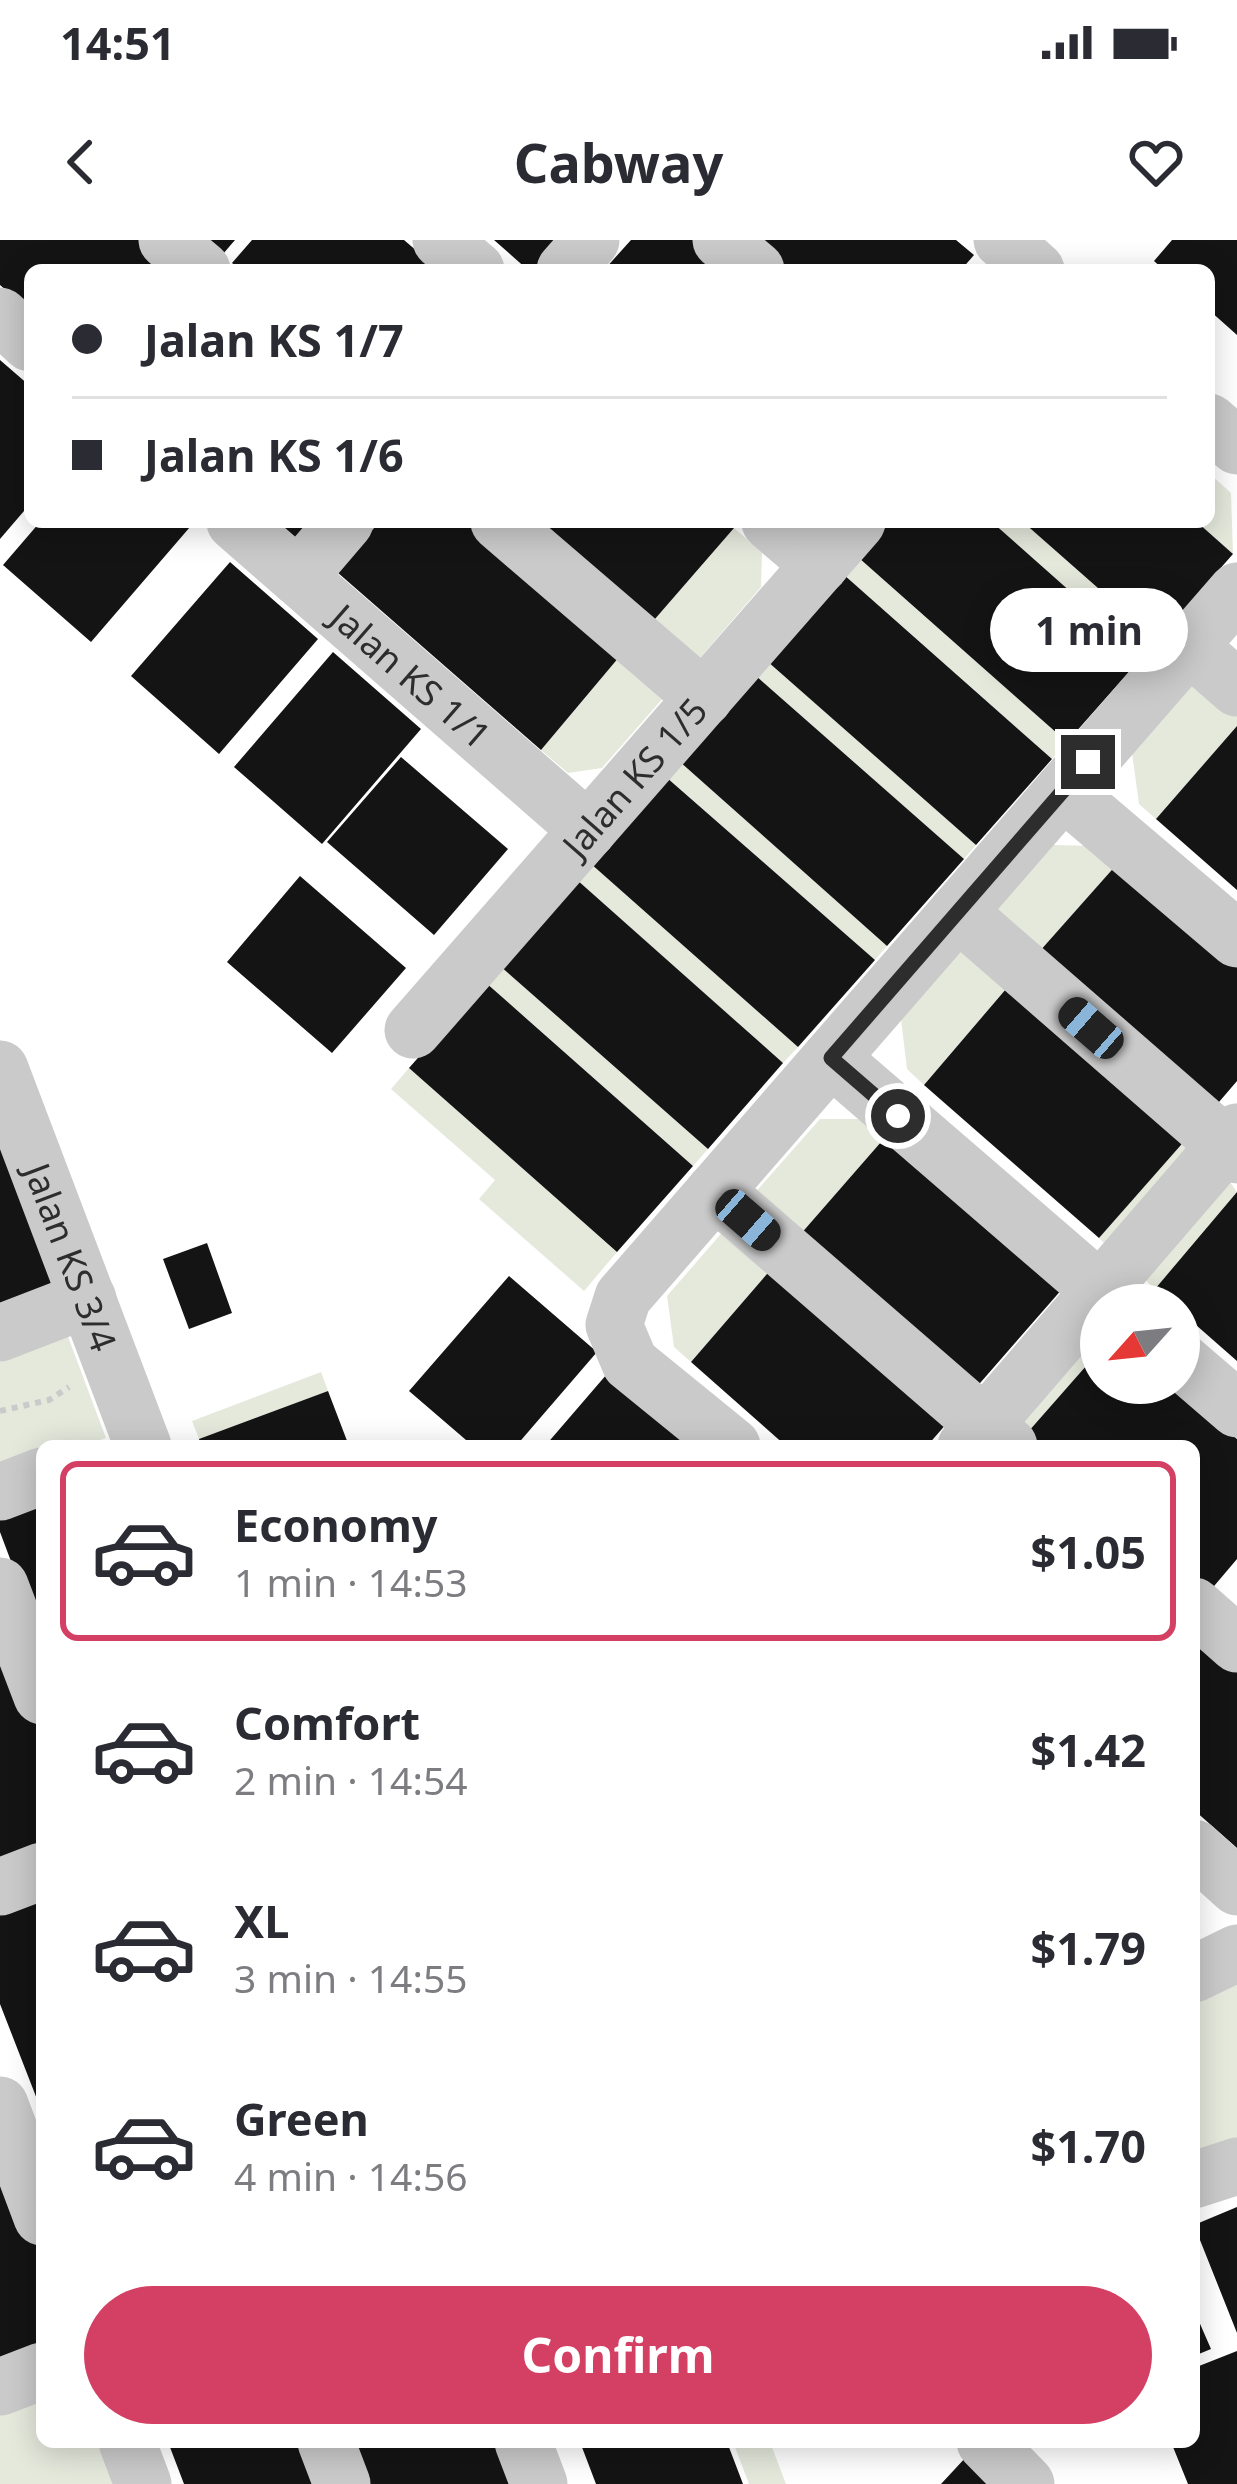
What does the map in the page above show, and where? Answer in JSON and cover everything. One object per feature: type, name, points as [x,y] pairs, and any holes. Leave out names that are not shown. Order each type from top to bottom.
[{"type":"street","points":[[166,240],[195,264]]},
{"type":"street","points":[[441,240],[469,264]]},
{"type":"street","points":[[570,264],[591,240]]},
{"type":"street","points":[[722,240],[748,264]]},
{"type":"street","points":[[1002,240],[1029,264]]},
{"type":"street","points":[[0,316],[24,338]]},
{"type":"street","name":"Jalan KS 1/1","points":[[242,528],[588,830]]},
{"type":"street","points":[[298,577],[341,528]]},
{"type":"street","points":[[506,528],[704,698]]},
{"type":"street","points":[[777,528],[820,565]]},
{"type":"street","name":"Jalan KS 1/5","points":[[413,1030],[852,528]]},
{"type":"street","points":[[725,1440],[630,1363],[614,1325],[623,1297],[1237,591]]},
{"type":"street","points":[[1189,646],[1237,688]]},
{"type":"street","points":[[1063,791],[1237,939]]},
{"type":"street","points":[[958,912],[1233,1144],[1119,1284]]},
{"type":"street","points":[[831,1058],[1092,1284]]},
{"type":"street","name":"Jalan KS 3/4","points":[[0,1069],[111,1361],[132,1440]]},
{"type":"street","points":[[715,1191],[986,1439],[1080,1330]]},
{"type":"street","points":[[0,1333],[88,1299]]},
{"type":"street","points":[[1200,1377],[1237,1409]]},
{"type":"street","points":[[0,1492],[36,1478]]},
{"type":"street","points":[[0,1586],[36,1680]]},
{"type":"street","points":[[1200,1611],[1237,1644]]},
{"type":"street","points":[[1200,1853],[1237,1887]]},
{"type":"street","points":[[0,1887],[36,1873]]},
{"type":"street","points":[[1200,1971],[1237,1953]]},
{"type":"street","points":[[0,2105],[36,2201]]},
{"type":"street","points":[[1200,2178],[1237,2166]]},
{"type":"street","points":[[0,2387],[36,2373]]},
{"type":"street","points":[[129,2448],[143,2484]]},
{"type":"street","points":[[328,2448],[342,2484]]},
{"type":"street","points":[[525,2448],[539,2484]]},
{"type":"street","points":[[991,2448],[1026,2484]]},
{"type":"path","points":[[0,1411],[57,1397],[82,1373],[111,1361]]},
{"type":"shaded area","points":[[1215,478],[1231,493],[1233,554],[1204,528],[1215,528]]},
{"type":"shaded area","points":[[734,528],[762,552],[761,587],[693,666],[648,627]]},
{"type":"shaded area","points":[[999,528],[1030,528],[1157,640],[1143,656]]},
{"type":"shaded area","points":[[859,558],[1067,742],[1052,759],[843,574]]},
{"type":"shaded area","points":[[625,650],[671,689],[602,768],[568,773],[541,750]]},
{"type":"shaded area","points":[[767,661],[976,845],[964,859],[755,675]]},
{"type":"shaded area","points":[[1199,677],[1237,710],[1237,726],[1156,819],[1139,804],[1132,753]]},
{"type":"shaded area","points":[[679,761],[887,946],[875,960],[666,777]]},
{"type":"shaded area","points":[[1053,845],[1098,846],[1118,863],[1031,961],[986,921]]},
{"type":"shaded area","points":[[590,863],[798,1047],[783,1063],[576,879]]},
{"type":"shaded area","points":[[966,942],[1012,982],[924,1085],[907,1069],[901,1019]]},
{"type":"shaded area","points":[[499,965],[708,1149],[693,1166],[485,982]]},
{"type":"shaded area","points":[[409,1068],[617,1252],[584,1291],[479,1199],[495,1180],[391,1089]]},
{"type":"shaded area","points":[[820,1119],[871,1119],[888,1134],[799,1236],[753,1195]]},
{"type":"shaded area","points":[[1188,1137],[1199,1147],[1110,1249],[1099,1238]]},
{"type":"shaded area","points":[[1223,1172],[1237,1192],[1159,1284],[1150,1284],[1136,1271]]},
{"type":"shaded area","points":[[733,1220],[779,1260],[691,1362],[674,1347],[667,1296]]},
{"type":"shaded area","points":[[64,1326],[106,1438],[36,1440],[36,1464],[0,1477],[0,1350]]},
{"type":"shaded area","points":[[1080,1344],[1080,1373],[1028,1432],[1010,1417]]},
{"type":"shaded area","points":[[321,1372],[328,1391],[199,1439],[192,1421]]},
{"type":"shaded area","points":[[1237,1971],[1237,2141],[1200,2152],[1200,1991]]},
{"type":"shaded area","points":[[36,2394],[36,2448],[115,2448],[128,2484],[0,2484],[0,2408]]},
{"type":"shaded area","points":[[735,2448],[772,2448],[786,2484],[749,2484]]},
{"type":"building","points":[[0,240],[147,240],[175,264],[24,264],[24,306],[0,285]]},
{"type":"building","points":[[206,240],[235,240],[223,254]]},
{"type":"building","points":[[252,240],[404,240],[432,264],[233,264]]},
{"type":"building","points":[[494,240],[566,240],[545,264],[521,264]]},
{"type":"building","points":[[631,240],[707,240],[735,264],[609,264]]},
{"type":"building","points":[[742,240],[956,240],[974,255],[966,264],[769,264]]},
{"type":"building","points":[[1172,240],[1237,240],[1237,335],[1215,315],[1215,264],[1154,261]]},
{"type":"building","points":[[0,360],[24,381],[24,511],[0,539]]},
{"type":"building","points":[[35,528],[189,528],[91,642],[3,565]]},
{"type":"building","points":[[278,528],[318,528],[301,547]]},
{"type":"building","points":[[374,528],[486,528],[625,650],[541,750],[337,572]]},
{"type":"building","points":[[535,528],[734,528],[648,627]]},
{"type":"building","points":[[885,528],[999,528],[1143,656],[1067,742],[859,558]]},
{"type":"building","points":[[1030,528],[1204,528],[1233,554],[1157,640]]},
{"type":"building","points":[[230,562],[318,639],[219,754],[131,676]]},
{"type":"building","points":[[843,574],[1052,759],[976,845],[767,661]]},
{"type":"building","points":[[333,652],[421,729],[322,844],[234,767]]},
{"type":"building","points":[[755,675],[964,859],[887,946],[679,761]]},
{"type":"building","points":[[1237,726],[1237,890],[1156,819]]},
{"type":"building","points":[[401,757],[508,849],[434,935],[327,842]]},
{"type":"building","points":[[666,777],[875,960],[798,1047],[590,863]]},
{"type":"building","points":[[1118,863],[1237,967],[1237,1081],[1207,1116],[1031,961]]},
{"type":"building","points":[[300,876],[406,968],[332,1053],[227,962]]},
{"type":"building","points":[[576,879],[783,1063],[708,1149],[499,965]]},
{"type":"building","points":[[485,982],[693,1166],[617,1252],[409,1068]]},
{"type":"building","points":[[1012,982],[1188,1137],[1099,1238],[924,1085]]},
{"type":"building","points":[[888,1134],[1063,1288],[974,1390],[799,1236]]},
{"type":"building","points":[[0,1143],[54,1283],[0,1303]]},
{"type":"building","points":[[1237,1192],[1237,1361],[1200,1329],[1200,1284],[1159,1284]]},
{"type":"building","points":[[207,1243],[232,1313],[189,1329],[163,1259]]},
{"type":"building","points":[[779,1260],[955,1414],[932,1440],[779,1440],[691,1362]]},
{"type":"building","points":[[509,1276],[597,1352],[521,1440],[466,1440],[409,1391]]},
{"type":"building","points":[[613,1367],[696,1440],[550,1440]]},
{"type":"building","points":[[1080,1373],[1080,1404],[1196,1404],[1237,1439],[1237,1559],[1209,1592],[1200,1584],[1200,1440],[1037,1440],[1028,1432]]},
{"type":"building","points":[[328,1391],[347,1440],[199,1440]]},
{"type":"building","points":[[36,1502],[36,1628],[0,1532],[0,1516]]},
{"type":"building","points":[[0,1626],[36,1720],[36,1848],[0,1862]]},
{"type":"building","points":[[1203,1642],[1237,1671],[1237,1848],[1200,1815]]},
{"type":"building","points":[[36,1895],[36,2097],[0,2004],[0,1909]]},
{"type":"building","points":[[6,2163],[36,2241],[36,2349],[0,2362],[0,2165]]},
{"type":"building","points":[[1237,2207],[1237,2333],[1200,2240],[1200,2222]]},
{"type":"building","points":[[1200,2324],[1211,2349],[1200,2354]]},
{"type":"building","points":[[1237,2351],[1237,2484],[1188,2484],[1173,2448],[1200,2448],[1200,2366]]},
{"type":"building","points":[[170,2448],[316,2448],[330,2484],[184,2484]]},
{"type":"building","points":[[349,2448],[496,2448],[510,2484],[364,2484]]},
{"type":"building","points":[[582,2448],[729,2448],[743,2484],[596,2484]]},
{"type":"building","points":[[967,2456],[996,2484],[941,2484]]},
{"type":"route","points":[[898,1116],[831,1058],[1088,762]]}]
